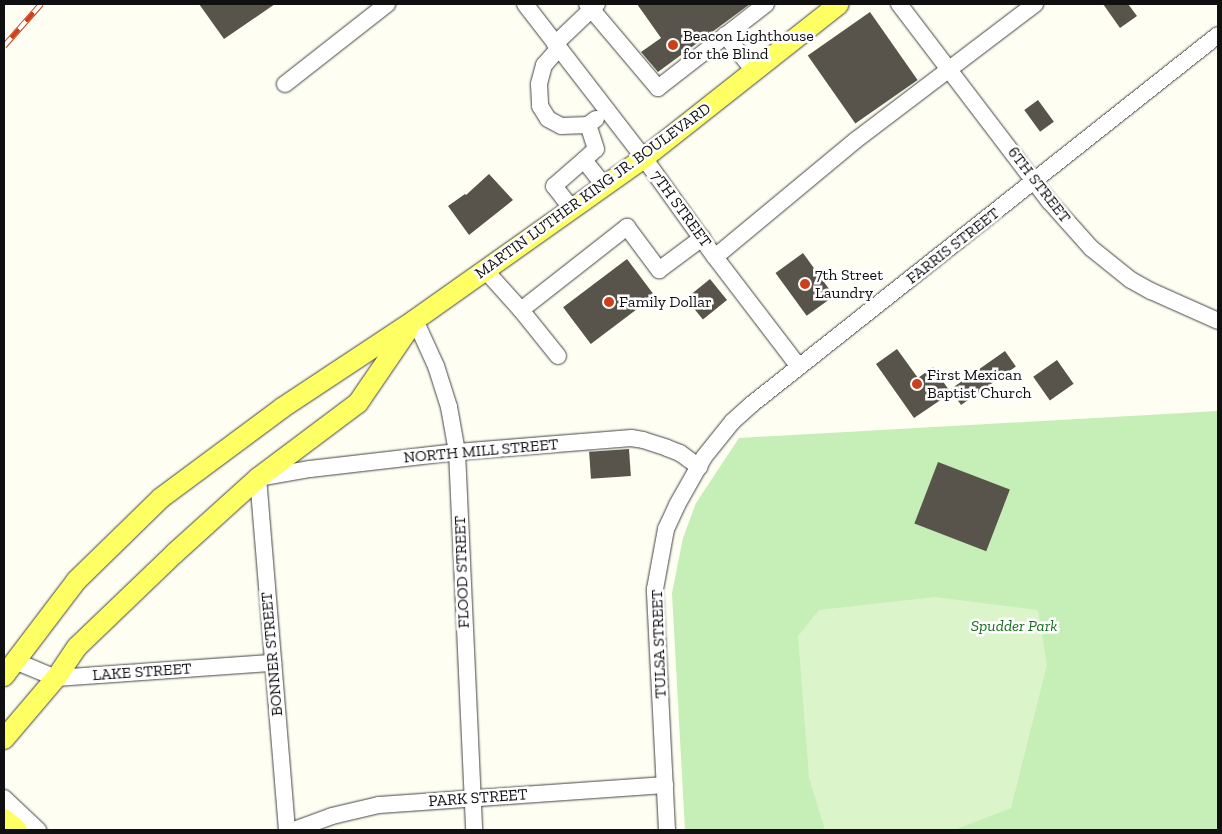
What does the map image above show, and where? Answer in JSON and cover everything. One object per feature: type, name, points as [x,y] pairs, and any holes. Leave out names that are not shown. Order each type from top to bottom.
[{"type":"main road","name":"MARTIN LUTHER KING JR. BOULEVARD","points":[[8,670],[76,581],[161,498],[282,408],[415,320],[644,158],[839,4]]},
{"type":"main road","name":"MARTIN LUTHER KING JR. BOULEVARD","points":[[4,739],[56,678],[77,647],[175,553],[258,478],[358,403],[415,320]]},
{"type":"main road","points":[[4,818],[17,830]]},
{"type":"street","points":[[284,84],[387,4]]},
{"type":"street","name":"7TH STREET","points":[[525,4],[644,158],[715,257],[800,367]]},
{"type":"street","points":[[606,110],[588,125],[561,126],[548,119],[540,106],[539,84],[544,65],[557,46],[592,6],[658,88],[766,4]]},
{"type":"street","name":"6TH STREET","points":[[899,4],[1066,221],[1108,263],[1151,291],[1218,322]]},
{"type":"street","points":[[715,257],[856,140],[1035,4]]},
{"type":"street","points":[[725,35],[754,71]]},
{"type":"street","name":"FARRIS STREET","points":[[699,467],[732,422],[1218,35]]},
{"type":"street","points":[[572,209],[554,186],[596,149],[588,125]]},
{"type":"street","points":[[584,160],[604,186]]},
{"type":"street","points":[[521,310],[627,227],[659,270],[702,238]]},
{"type":"street","points":[[485,270],[521,310],[558,356]]},
{"type":"street","name":"FLOOD STREET","points":[[415,320],[436,366],[449,407],[457,452],[474,830]]},
{"type":"street","name":"NORTH MILL STREET","points":[[258,478],[310,469],[457,452],[631,438],[643,440],[680,453],[699,467]]},
{"type":"street","name":"TULSA STREET","points":[[667,830],[655,589],[666,530],[677,505],[699,467]]},
{"type":"street","name":"BONNER STREET","points":[[258,478],[286,830]]},
{"type":"street","name":"LAKE STREET","points":[[8,670],[56,678],[273,663]]},
{"type":"street","name":"PARK STREET","points":[[294,830],[332,816],[379,805],[665,785]]},
{"type":"street","points":[[4,798],[38,830]]},
{"type":"green space","name":"Spudder Park","points":[[1218,411],[1218,830],[685,830],[672,593],[683,538],[696,503],[739,438]]},
{"type":"green space","points":[[935,597],[1038,610],[1047,665],[1011,808],[954,830],[825,830],[809,778],[798,636],[819,610]]},
{"type":"building","points":[[199,4],[275,4],[224,39]]},
{"type":"building","name":"Beacon Lighthouse for the Blind","points":[[637,4],[750,4],[658,72],[641,52],[661,38]]},
{"type":"building","points":[[1103,4],[1128,4],[1137,16],[1120,28]]},
{"type":"building","points":[[870,12],[918,80],[855,124],[808,56]]},
{"type":"building","points":[[1038,100],[1054,122],[1040,132],[1024,110]]},
{"type":"building","points":[[489,174],[513,200],[469,235],[448,206],[466,195]]},
{"type":"building","name":"7th Street Laundry","points":[[803,253],[834,296],[807,316],[775,273]]},
{"type":"building","name":"Family Dollar","points":[[627,259],[655,296],[591,344],[563,307]]},
{"type":"building","points":[[710,279],[727,300],[703,319],[686,299]]},
{"type":"building","name":"First Mexican Baptist Church","points":[[897,349],[918,378],[933,367],[951,393],[914,418],[876,364]]},
{"type":"building","points":[[1005,351],[1016,367],[961,405],[950,389]]},
{"type":"building","points":[[1057,360],[1074,384],[1050,400],[1033,377]]},
{"type":"building","points":[[629,449],[631,476],[591,479],[589,452]]},
{"type":"building","points":[[938,462],[1010,490],[986,551],[914,524]]},
{"type":"railway","points":[[4,46],[41,4]]},
{"type":"place","name":"Beacon Lighthouse for the Blind","points":[[673,45]]},
{"type":"place","name":"7th Street Laundry","points":[[805,284]]},
{"type":"place","name":"Family Dollar","points":[[609,302]]},
{"type":"place","name":"First Mexican Baptist Church","points":[[917,384]]}]
